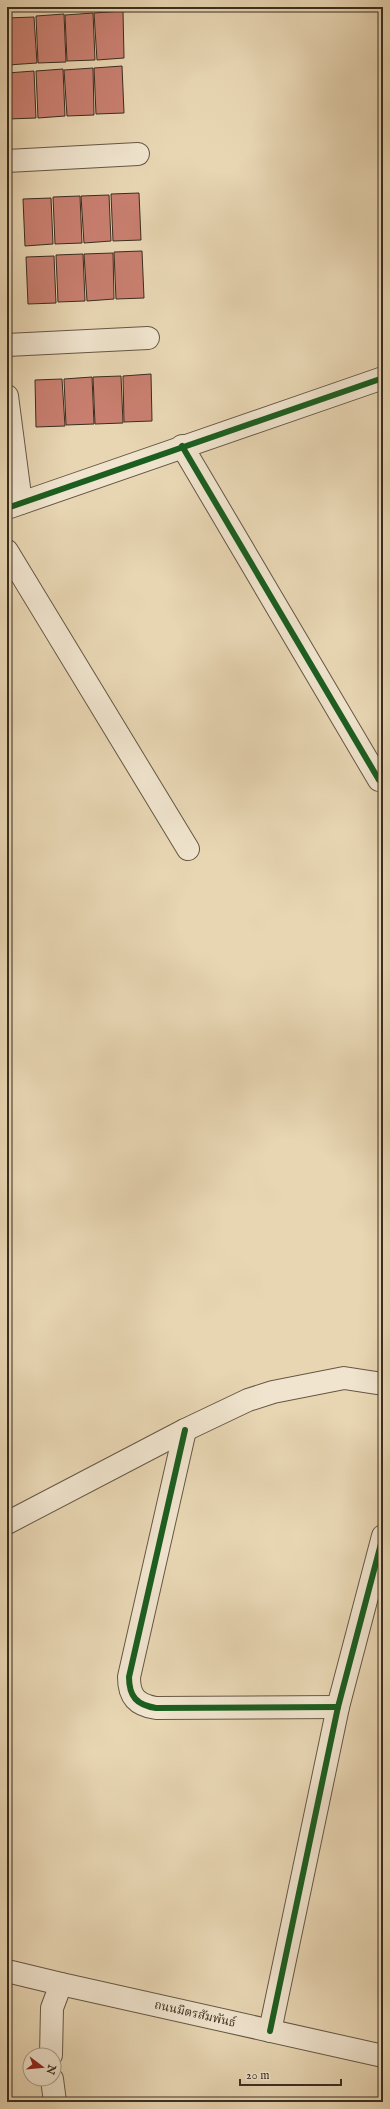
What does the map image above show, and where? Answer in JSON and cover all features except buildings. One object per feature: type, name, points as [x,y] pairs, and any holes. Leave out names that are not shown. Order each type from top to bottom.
[{"type":"street","points":[[7,161],[138,154]]},
{"type":"street","points":[[7,345],[148,338]]},
{"type":"street","points":[[7,396],[14,505],[182,446],[381,383]]},
{"type":"street","points":[[182,446],[379,780]]},
{"type":"street","points":[[7,551],[188,849]]},
{"type":"street","points":[[7,1523],[185,1430],[248,1400],[273,1392],[344,1378],[383,1384]]},
{"type":"street","points":[[185,1430],[129,1677],[131,1696],[145,1706],[156,1708],[338,1707]]},
{"type":"street","points":[[270,2031],[338,1707],[383,1536]]},
{"type":"street","name":"ถนนมิตรสัมพันธ์","points":[[7,1971],[383,2056]]},
{"type":"street","points":[[51,2047],[52,2008],[61,1984]]},
{"type":"street","points":[[53,2087],[55,2102]]},
{"type":"cycle path","points":[[7,508],[383,378]]},
{"type":"cycle path","points":[[182,446],[379,780]]},
{"type":"cycle path","points":[[185,1430],[129,1677],[129,1684],[135,1699],[144,1705],[156,1708],[338,1707]]},
{"type":"cycle path","points":[[270,2031],[338,1707],[383,1536]]}]
